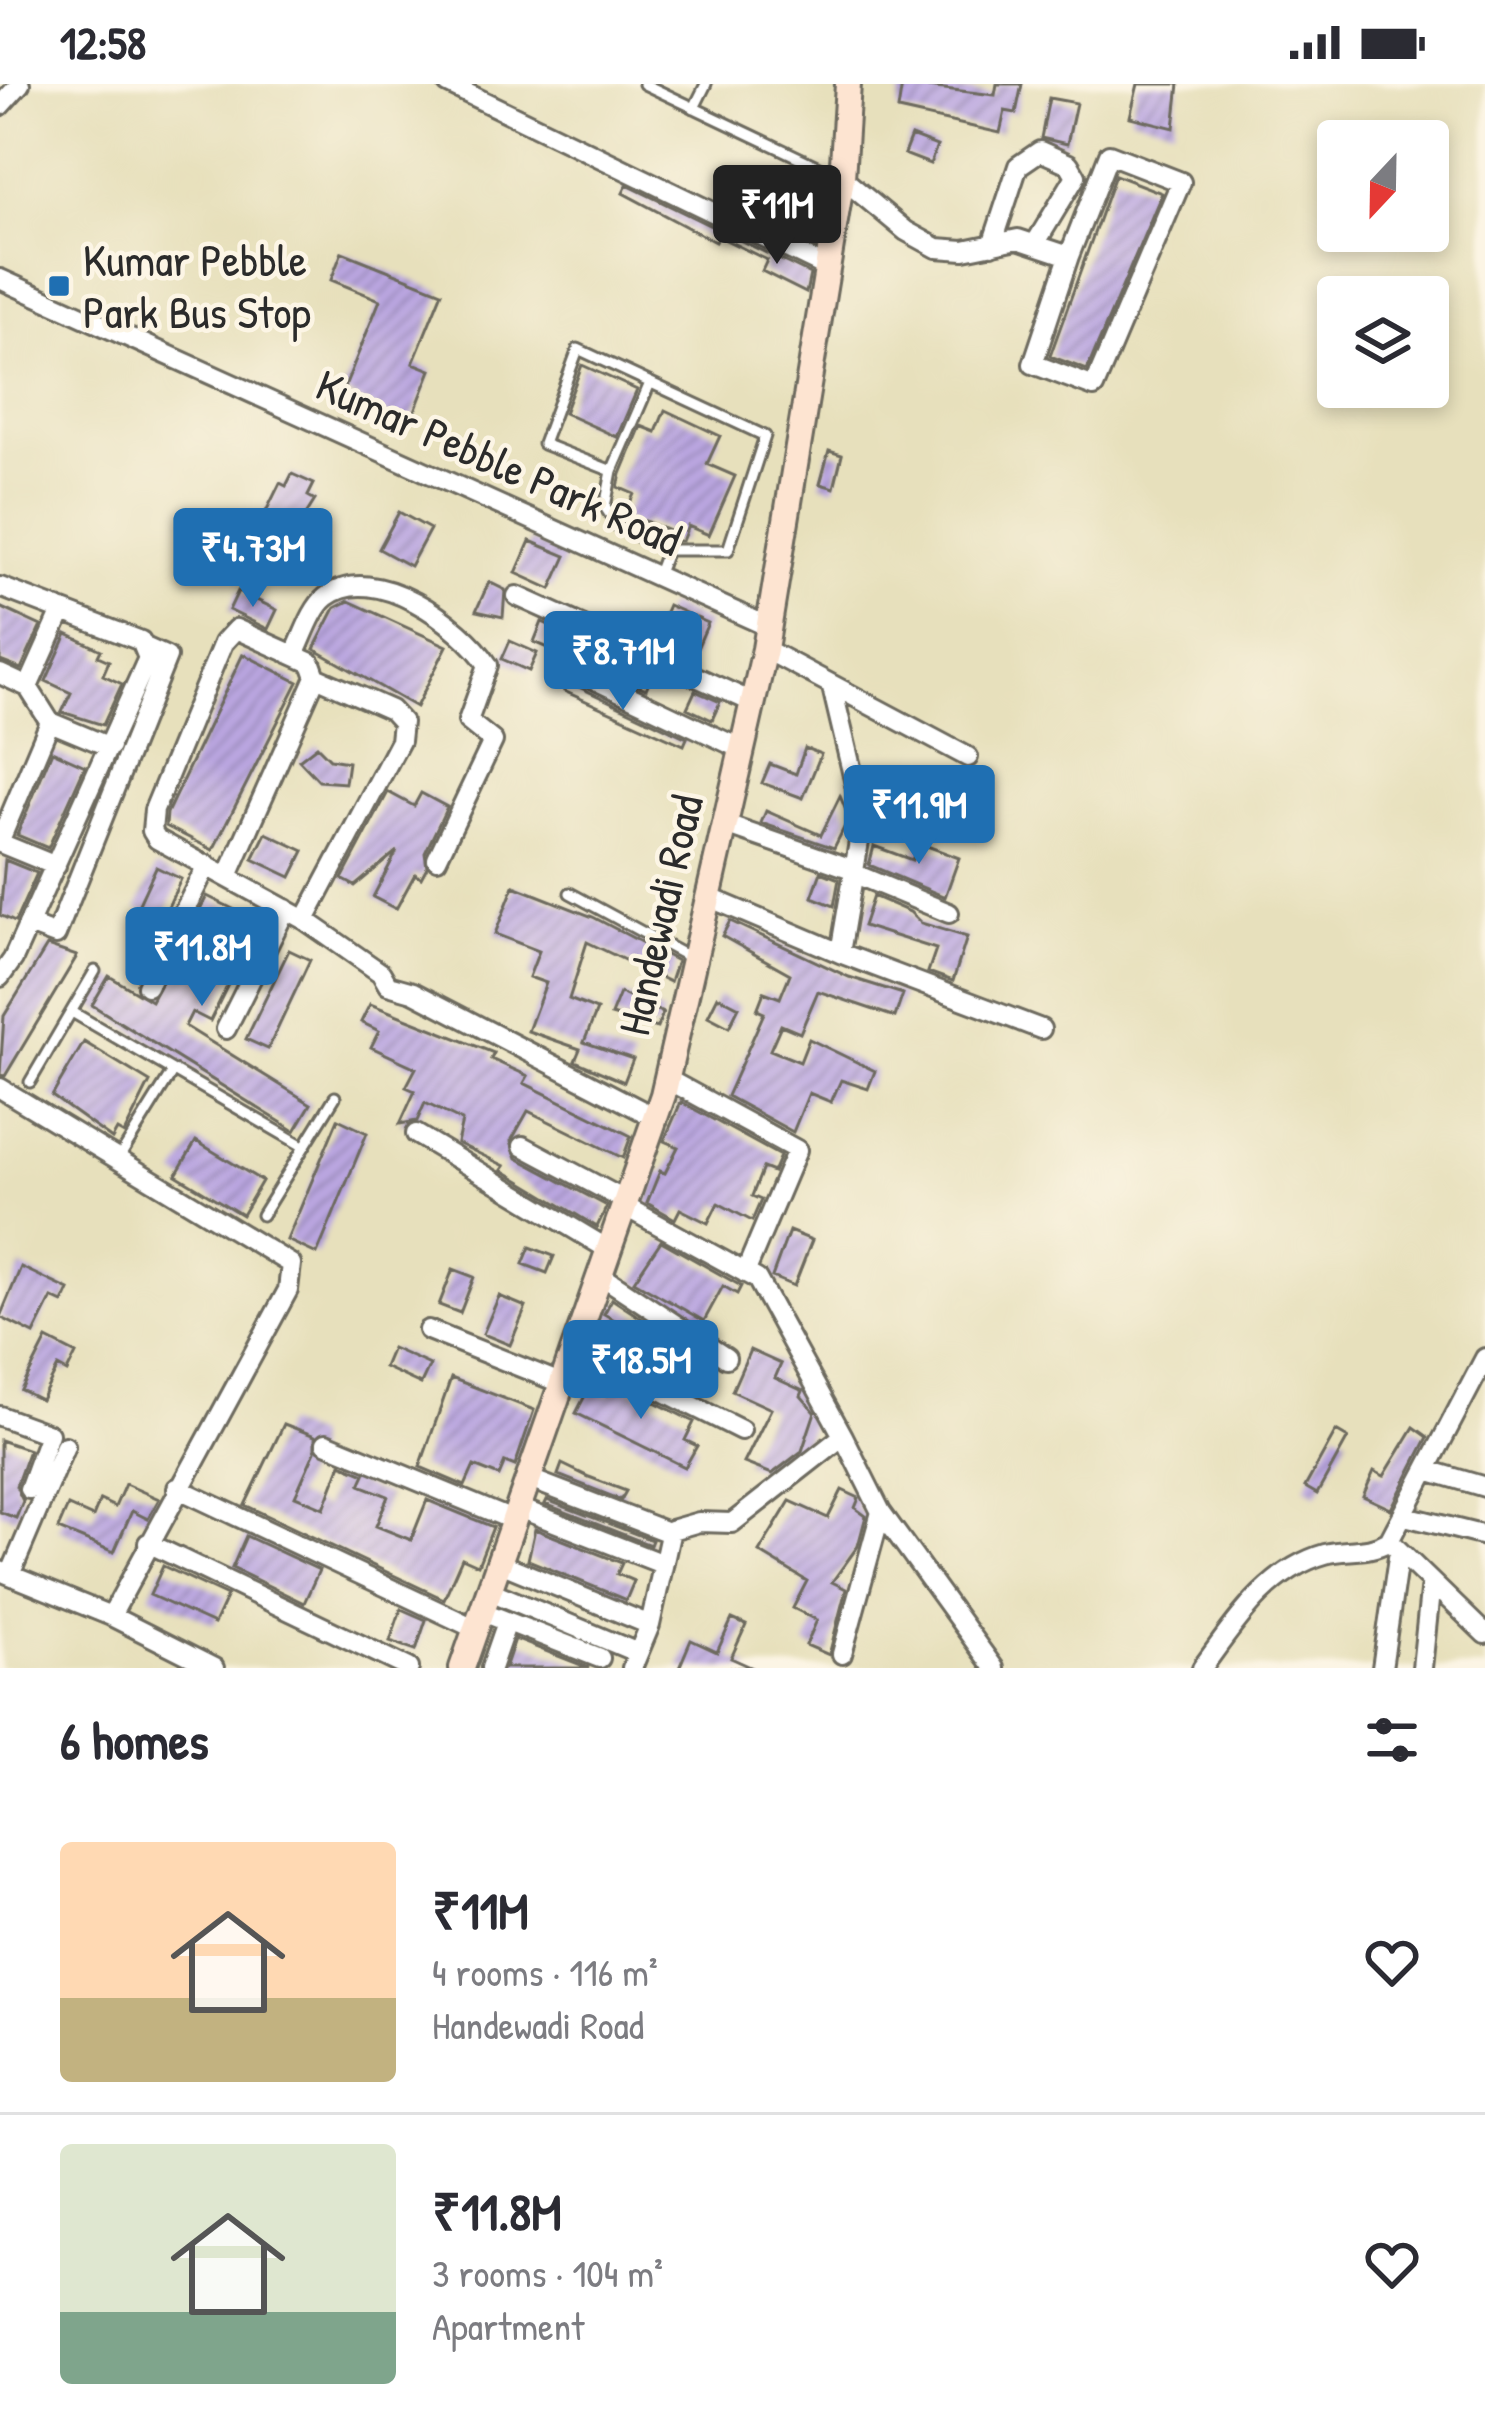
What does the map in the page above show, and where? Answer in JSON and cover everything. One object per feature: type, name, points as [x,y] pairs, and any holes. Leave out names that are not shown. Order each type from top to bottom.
[{"type":"main road","name":"Handewadi Road","points":[[482,1628],[500,1563],[667,1079],[767,638],[842,178],[848,84]]},
{"type":"street","points":[[0,106],[20,84]]},
{"type":"street","points":[[448,84],[826,267]]},
{"type":"street","points":[[992,245],[1018,166],[1040,151],[1069,164],[1076,176],[1035,244]]},
{"type":"street","points":[[1109,154],[1181,182],[1094,387],[1033,364],[1069,256],[1109,154]]},
{"type":"street","points":[[842,178],[906,231],[937,248],[1018,239],[1069,256]]},
{"type":"street","name":"Kumar Pebble Park Road","points":[[0,279],[657,576],[767,638],[832,687],[968,757]]},
{"type":"street","points":[[0,587],[167,657],[56,934],[29,925]]},
{"type":"street","points":[[294,655],[322,600],[348,587],[417,601],[479,652],[488,665],[468,721],[493,742],[437,859]]},
{"type":"street","points":[[517,596],[752,702]]},
{"type":"street","points":[[28,687],[62,611]]},
{"type":"street","points":[[228,876],[316,677],[311,663],[245,632],[229,632],[154,810],[152,831],[164,844],[304,920],[381,973],[388,985],[413,992],[656,1118]]},
{"type":"street","points":[[0,977],[7,956],[29,925],[110,747],[145,667],[147,648]]},
{"type":"street","points":[[568,668],[741,749]]},
{"type":"street","points":[[0,674],[28,687],[50,722],[110,747]]},
{"type":"street","points":[[304,920],[400,740],[401,722],[391,710],[316,677]]},
{"type":"street","points":[[832,687],[863,818],[840,952]]},
{"type":"street","points":[[50,722],[0,841],[56,866]]},
{"type":"street","points":[[723,824],[855,872],[949,913]]},
{"type":"street","points":[[147,986],[207,865]]},
{"type":"street","points":[[708,897],[1041,1029]]},
{"type":"street","points":[[226,1029],[286,910]]},
{"type":"street","points":[[667,1079],[797,1150],[745,1273]]},
{"type":"street","points":[[0,1088],[291,1264],[288,1290],[111,1616]]},
{"type":"street","points":[[416,1135],[611,1251]]},
{"type":"street","points":[[523,1146],[757,1279],[881,1512],[994,1668]]},
{"type":"street","points":[[602,1276],[726,1358]]},
{"type":"street","points":[[428,1330],[563,1384]]},
{"type":"street","points":[[577,1348],[741,1430]]},
{"type":"street","points":[[1382,1668],[1394,1546],[1485,1358]]},
{"type":"street","points":[[1464,1399],[1485,1405]]},
{"type":"street","points":[[0,1416],[49,1434],[29,1489]]},
{"type":"street","points":[[530,1479],[670,1533],[699,1522],[732,1523],[843,1436]]},
{"type":"street","points":[[326,1443],[660,1563]]},
{"type":"street","points":[[65,1446],[5,1573],[111,1616],[214,1668]]},
{"type":"street","points":[[1427,1470],[1485,1487]]},
{"type":"street","points":[[177,1488],[482,1628],[600,1658]]},
{"type":"street","points":[[842,1654],[881,1512]]},
{"type":"street","points":[[1405,1516],[1485,1536]]},
{"type":"street","points":[[482,1628],[635,1660],[650,1625],[670,1533]]},
{"type":"street","points":[[148,1543],[409,1668]]},
{"type":"street","points":[[1394,1546],[1484,1632]]},
{"type":"street","points":[[1202,1668],[1242,1612],[1277,1579],[1331,1552],[1394,1546]]},
{"type":"street","points":[[500,1563],[650,1625]]},
{"type":"street","points":[[1422,1668],[1431,1582]]},
{"type":"street","points":[[482,1628],[493,1663]]},
{"type":"street","points":[[482,1628],[493,1663]]},
{"type":"lane","points":[[644,84],[842,178]]},
{"type":"lane","points":[[694,108],[706,84]]},
{"type":"lane","points":[[612,471],[543,444],[578,349],[765,436],[728,550],[667,550],[618,527],[605,507],[612,471],[650,383]]},
{"type":"lane","points":[[657,576],[667,550]]},
{"type":"lane","points":[[570,893],[694,960]]},
{"type":"lane","points":[[31,1082],[95,971]]},
{"type":"lane","points":[[72,1012],[303,1146]]},
{"type":"lane","points":[[119,1159],[173,1071]]},
{"type":"lane","points":[[262,1215],[334,1096]]},
{"type":"building","points":[[902,84],[995,95],[997,84],[1022,84],[1016,113],[1005,111],[1000,133],[898,110]]},
{"type":"building","points":[[1138,84],[1179,84],[1174,128],[1130,117]]},
{"type":"building","points":[[1049,98],[1076,103],[1067,144],[1041,138]]},
{"type":"building","points":[[911,136],[937,146],[930,164],[904,154]]},
{"type":"building","points":[[1115,175],[1162,193],[1087,370],[1050,356]]},
{"type":"building","points":[[627,185],[721,231],[715,242],[623,193]]},
{"type":"building","points":[[727,234],[810,274],[806,293],[762,271],[767,260],[724,239]]},
{"type":"building","points":[[342,252],[442,292],[413,363],[431,370],[409,426],[343,391],[380,300],[331,280]]},
{"type":"building","points":[[582,365],[637,390],[617,437],[564,413]]},
{"type":"building","points":[[665,410],[720,436],[707,464],[735,476],[709,535],[688,526],[682,541],[669,541],[669,531],[645,521],[642,528],[623,518],[634,494],[618,487],[621,474],[641,426],[656,432]]},
{"type":"building","points":[[829,451],[842,455],[834,488],[820,484]]},
{"type":"building","points":[[292,474],[314,484],[308,496],[315,500],[276,562],[257,552],[263,540],[254,536],[280,483],[286,486]]},
{"type":"building","points":[[399,512],[430,529],[410,566],[379,549]]},
{"type":"building","points":[[530,541],[566,556],[551,589],[516,573]]},
{"type":"building","points":[[489,582],[505,590],[503,617],[476,611]]},
{"type":"building","points":[[238,591],[277,610],[268,629],[229,610]]},
{"type":"building","points":[[349,601],[447,646],[416,707],[314,649],[335,608]]},
{"type":"building","points":[[668,605],[708,623],[692,660],[652,642]]},
{"type":"building","points":[[0,607],[41,626],[21,669],[0,661]]},
{"type":"building","points":[[542,622],[653,672],[646,689],[534,642]]},
{"type":"building","points":[[67,634],[101,650],[98,656],[109,661],[103,675],[122,684],[103,725],[62,712],[71,693],[46,681]]},
{"type":"building","points":[[510,641],[537,653],[529,671],[502,659]]},
{"type":"building","points":[[243,654],[298,682],[213,850],[166,826],[167,813]]},
{"type":"building","points":[[568,682],[687,738],[684,745],[564,691]]},
{"type":"building","points":[[695,691],[720,702],[712,720],[687,708]]},
{"type":"building","points":[[317,746],[330,759],[348,762],[345,783],[319,781],[299,760]]},
{"type":"building","points":[[805,748],[821,754],[803,798],[762,783],[770,764],[796,774]]},
{"type":"building","points":[[52,751],[85,766],[48,848],[17,835]]},
{"type":"building","points":[[388,792],[414,806],[421,793],[447,807],[425,853],[427,867],[421,878],[415,874],[396,909],[373,897],[397,851],[355,886],[342,879]]},
{"type":"building","points":[[840,796],[849,818],[834,848],[761,823],[766,811],[821,835]]},
{"type":"building","points":[[266,833],[304,851],[291,877],[253,859]]},
{"type":"building","points":[[919,843],[959,858],[945,897],[869,865],[874,846],[912,860]]},
{"type":"building","points":[[5,860],[37,873],[15,922],[0,915]]},
{"type":"building","points":[[156,867],[181,879],[162,920],[137,908]]},
{"type":"building","points":[[821,872],[839,879],[834,906],[812,897]]},
{"type":"building","points":[[514,886],[593,917],[677,961],[670,982],[587,942],[569,999],[597,1010],[584,1042],[633,1059],[624,1082],[575,1061],[580,1049],[528,1031],[546,983],[529,977],[539,951],[495,934]]},
{"type":"building","points":[[207,896],[259,922],[210,1021],[192,1012],[185,1026],[311,1104],[295,1131],[92,1005],[109,976],[151,1001]]},
{"type":"building","points":[[873,896],[910,912],[921,923],[967,937],[953,981],[928,972],[936,949],[863,926]]},
{"type":"building","points":[[730,921],[849,977],[903,994],[895,1017],[818,991],[800,1033],[781,1025],[770,1050],[800,1062],[809,1039],[875,1071],[868,1089],[841,1080],[831,1102],[809,1093],[793,1132],[727,1096],[764,1013],[757,1010],[764,992],[780,998],[790,974],[722,936]]},
{"type":"building","points":[[47,946],[77,956],[5,1076],[0,1075],[4,1016]]},
{"type":"building","points":[[289,950],[310,960],[268,1049],[246,1039]]},
{"type":"building","points":[[620,993],[663,1013],[657,1028],[611,1015]]},
{"type":"building","points":[[718,996],[739,1007],[729,1027],[708,1016]]},
{"type":"building","points":[[370,1004],[494,1053],[491,1059],[528,1076],[524,1083],[631,1136],[623,1158],[528,1111],[511,1141],[517,1158],[607,1206],[597,1227],[502,1170],[505,1166],[457,1143],[462,1121],[425,1103],[417,1121],[400,1124],[415,1091],[406,1087],[416,1068],[371,1047],[379,1031],[361,1022]]},
{"type":"building","points":[[84,1042],[150,1082],[124,1134],[117,1130],[112,1139],[52,1096]]},
{"type":"building","points":[[681,1102],[780,1156],[773,1172],[763,1168],[752,1196],[761,1200],[752,1221],[718,1203],[708,1223],[680,1209],[675,1219],[647,1203],[660,1171],[665,1173],[678,1147],[664,1141]]},
{"type":"building","points":[[338,1119],[367,1133],[317,1254],[287,1240]]},
{"type":"building","points":[[196,1141],[262,1181],[242,1215],[176,1175]]},
{"type":"building","points":[[789,1231],[812,1240],[794,1286],[772,1277]]},
{"type":"building","points":[[661,1241],[741,1286],[737,1294],[723,1286],[704,1321],[634,1281]]},
{"type":"building","points":[[530,1247],[554,1256],[547,1273],[523,1264]]},
{"type":"building","points":[[21,1267],[69,1290],[63,1303],[52,1298],[34,1334],[0,1317]]},
{"type":"building","points":[[453,1269],[474,1277],[460,1313],[439,1305]]},
{"type":"building","points":[[499,1296],[526,1307],[510,1345],[483,1334]]},
{"type":"building","points":[[612,1299],[656,1328],[654,1332],[705,1360],[692,1384],[683,1372],[677,1383],[606,1347],[620,1323],[604,1314]]},
{"type":"building","points":[[47,1339],[76,1354],[67,1372],[58,1367],[41,1400],[21,1390]]},
{"type":"building","points":[[392,1348],[430,1365],[421,1384],[384,1367]]},
{"type":"building","points":[[750,1350],[781,1364],[775,1378],[803,1391],[801,1396],[815,1412],[802,1451],[772,1474],[744,1463],[771,1409],[732,1391]]},
{"type":"building","points":[[451,1378],[534,1410],[515,1466],[505,1462],[499,1476],[474,1466],[465,1486],[420,1467]]},
{"type":"building","points":[[590,1386],[607,1395],[623,1386],[694,1422],[685,1440],[697,1446],[685,1467],[576,1413]]},
{"type":"building","points":[[284,1424],[315,1436],[315,1451],[295,1496],[324,1508],[341,1464],[365,1474],[360,1485],[388,1496],[376,1526],[411,1540],[427,1500],[493,1527],[478,1565],[462,1558],[444,1599],[245,1505]]},
{"type":"building","points":[[1414,1427],[1428,1437],[1391,1509],[1363,1496],[1374,1471],[1384,1476]]},
{"type":"building","points":[[1336,1431],[1348,1438],[1317,1494],[1305,1487]]},
{"type":"building","points":[[0,1440],[29,1450],[16,1486],[23,1501],[16,1518],[0,1512]]},
{"type":"building","points":[[562,1464],[626,1491],[621,1500],[558,1475]]},
{"type":"building","points":[[125,1484],[159,1499],[148,1519],[132,1511],[114,1552],[58,1529],[68,1506],[93,1517],[100,1500],[115,1507]]},
{"type":"building","points":[[842,1490],[859,1498],[855,1508],[866,1516],[858,1546],[832,1582],[846,1589],[829,1655],[806,1645],[817,1620],[793,1608],[807,1581],[759,1552],[790,1501],[828,1518]]},
{"type":"building","points":[[547,1500],[652,1540],[650,1545],[545,1504]]},
{"type":"building","points":[[535,1529],[622,1563],[617,1574],[634,1581],[626,1600],[528,1560]]},
{"type":"building","points":[[246,1536],[319,1570],[304,1603],[232,1568]]},
{"type":"building","points":[[163,1566],[227,1596],[214,1624],[150,1595]]},
{"type":"building","points":[[401,1609],[426,1620],[416,1650],[390,1641]]},
{"type":"building","points":[[732,1619],[746,1625],[731,1658],[753,1668],[679,1668],[691,1640],[717,1652]]},
{"type":"building","points":[[515,1639],[589,1668],[505,1668]]},
{"type":"place","name":"Kumar Pebble Park Bus Stop","points":[[59,286]]}]
